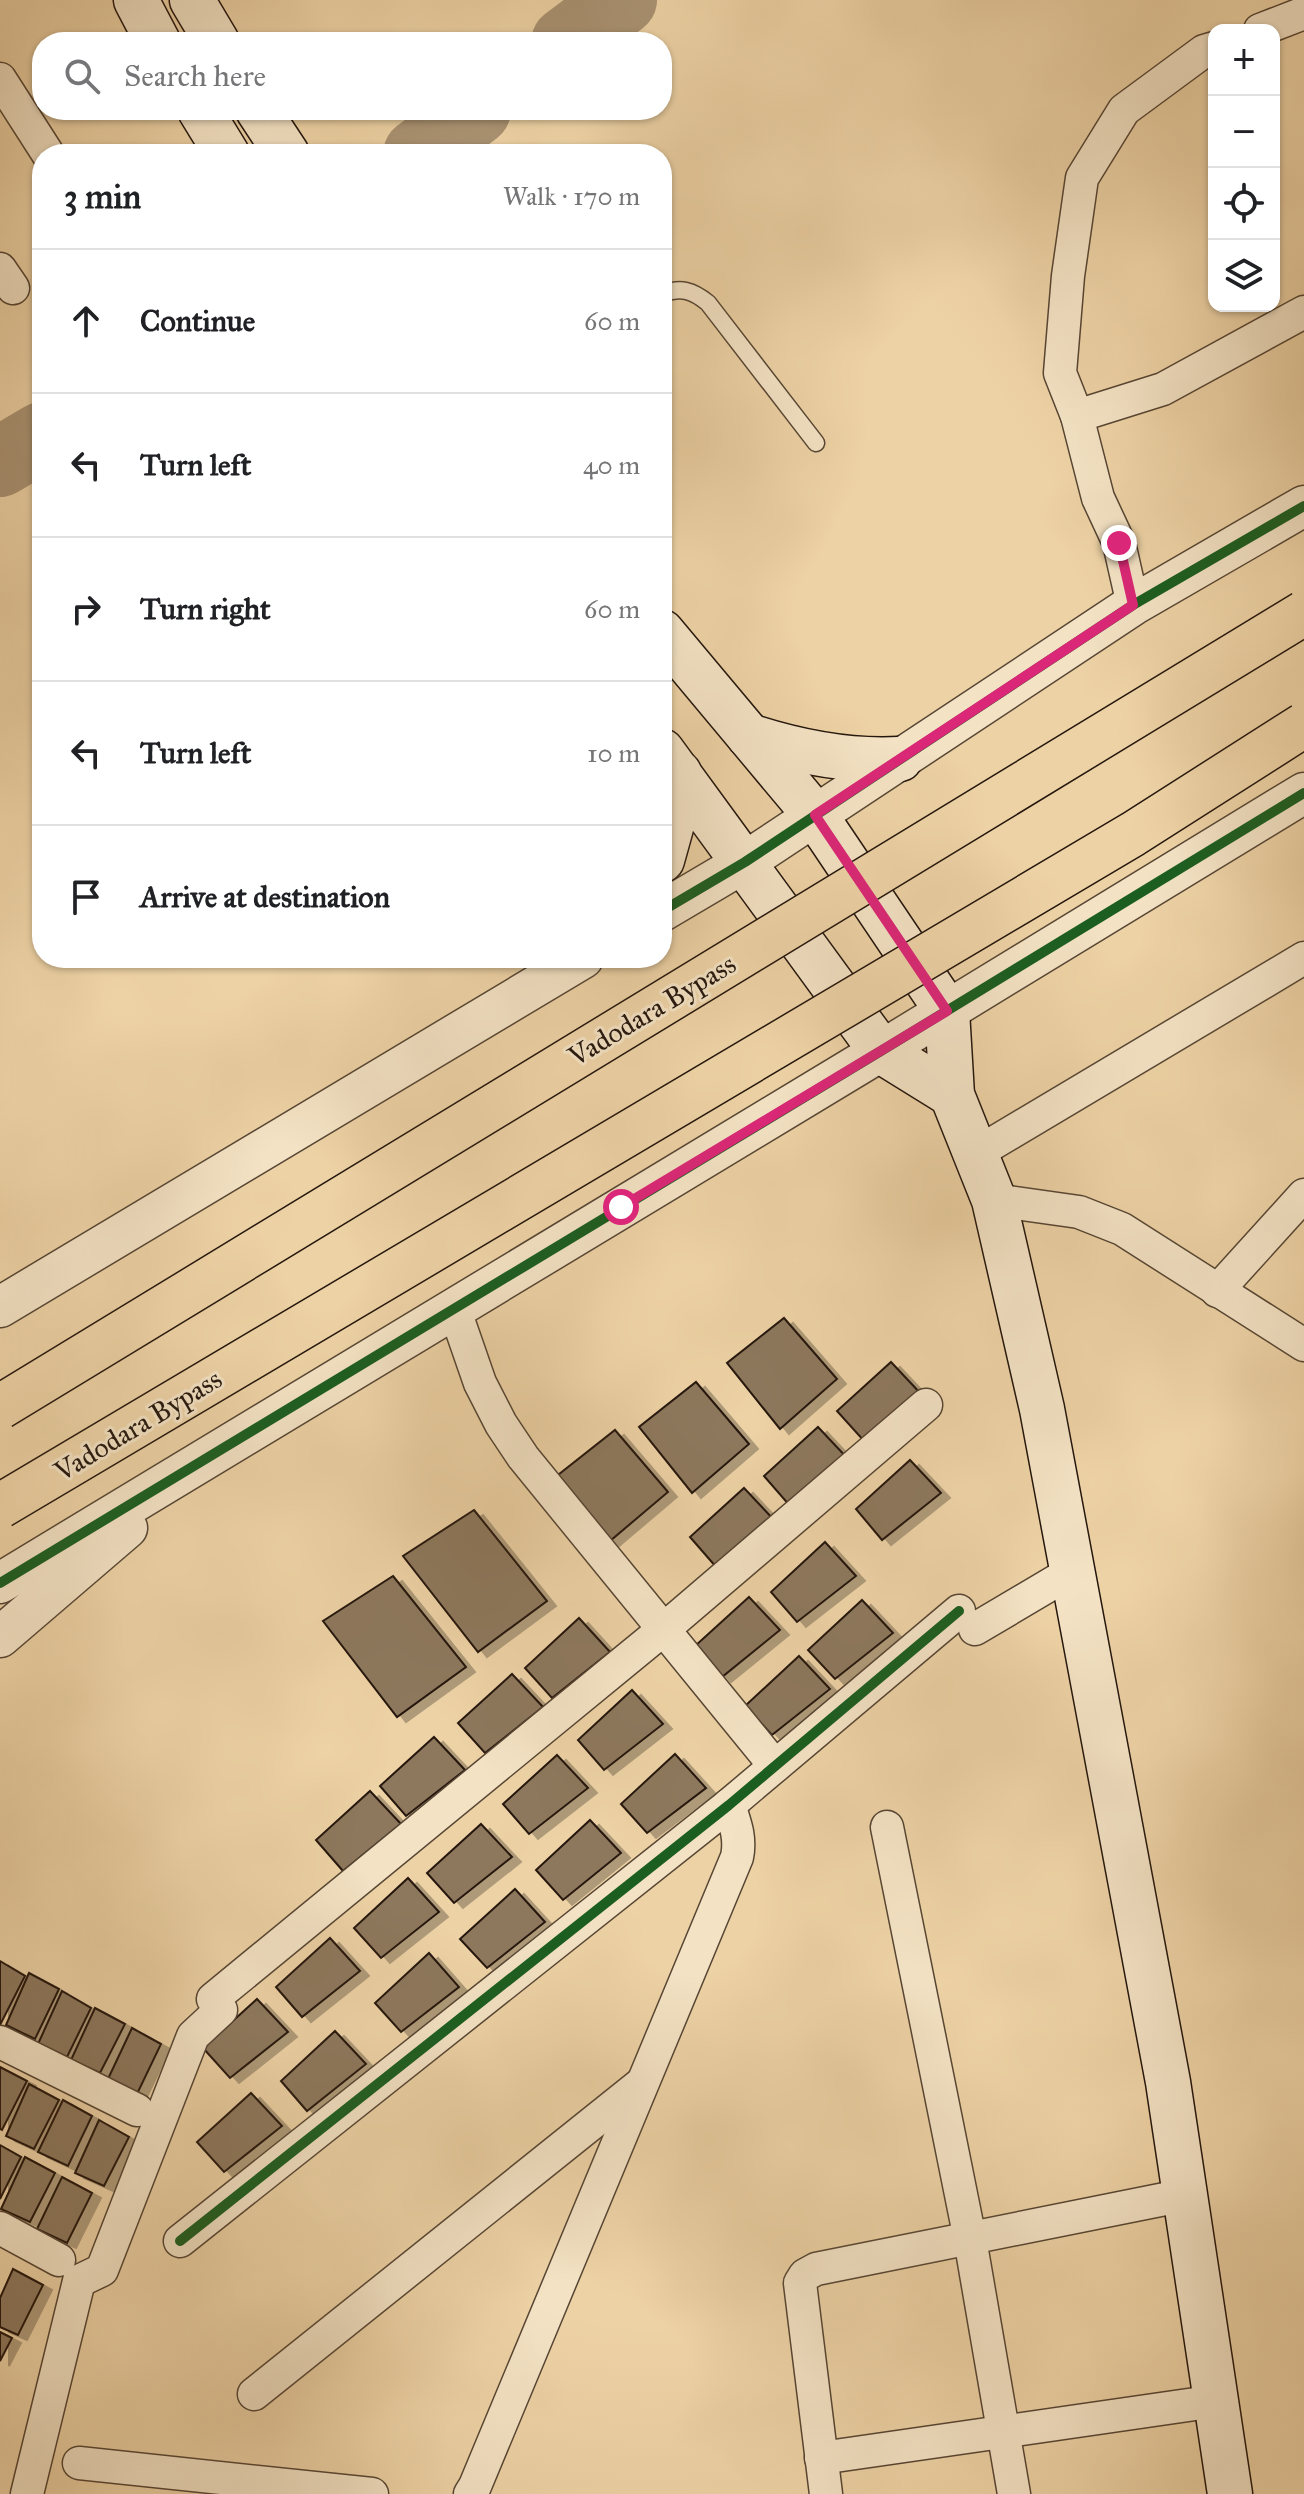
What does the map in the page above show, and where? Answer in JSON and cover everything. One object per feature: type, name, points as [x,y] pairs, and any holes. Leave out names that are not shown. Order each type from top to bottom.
[{"type":"highway","name":"Vadodara Bypass","points":[[0,1407],[1304,613]]},
{"type":"highway","name":"Vadodara Bypass","points":[[0,1506],[1120,842],[1304,725]]},
{"type":"main road","points":[[136,0],[153,32]]},
{"type":"main road","points":[[195,1],[212,32]]},
{"type":"main road","points":[[206,120],[221,144]]},
{"type":"main road","points":[[265,120],[281,144]]},
{"type":"main road","points":[[672,644],[815,815],[947,1011],[952,1095],[994,1200],[1042,1409],[1073,1571],[1168,2082],[1230,2494]]},
{"type":"main road","points":[[749,736],[789,749],[857,760],[900,759]]},
{"type":"main road","points":[[672,765],[881,1051],[952,1095]]},
{"type":"street","points":[[1276,24],[1304,13]]},
{"type":"street","points":[[1133,605],[1119,543],[1098,498],[1077,416],[1060,373],[1068,276],[1082,178],[1124,110],[1208,50]]},
{"type":"street","points":[[0,79],[42,144]]},
{"type":"street","points":[[1077,416],[1163,389],[1304,312]]},
{"type":"street","points":[[672,905],[745,862],[1133,605],[1304,506]]},
{"type":"street","points":[[0,1583],[1304,793]]},
{"type":"street","points":[[975,1154],[1304,958]]},
{"type":"street","points":[[0,1307],[566,968]]},
{"type":"street","points":[[1217,1291],[1304,1195]]},
{"type":"street","points":[[994,1200],[1079,1212],[1122,1229],[1304,1345]]},
{"type":"street","points":[[454,1308],[480,1383],[501,1424],[523,1457],[775,1766]]},
{"type":"street","points":[[27,2494],[79,2281],[102,2270],[193,2036],[217,2004],[926,1405]]},
{"type":"street","points":[[0,1637],[219,1451]]},
{"type":"street","points":[[180,2241],[775,1766],[967,1620],[1073,1571]]},
{"type":"street","points":[[470,2494],[737,1857],[740,1845],[738,1832],[729,1805]]},
{"type":"street","points":[[887,1827],[970,2239],[1014,2494]]},
{"type":"street","points":[[0,2042],[137,2110]]},
{"type":"street","points":[[254,2394],[644,2082]]},
{"type":"street","points":[[826,2494],[800,2283],[805,2275],[816,2269],[1185,2195]]},
{"type":"street","points":[[0,2228],[59,2260]]},
{"type":"street","points":[[821,2458],[1216,2401]]},
{"type":"street","points":[[79,2463],[372,2494]]},
{"type":"lane","points":[[672,290],[686,290],[708,303],[816,443]]},
{"type":"building","points":[[784,1318],[837,1379],[780,1429],[727,1363]]},
{"type":"building","points":[[891,1362],[922,1395],[864,1441],[837,1411]]},
{"type":"building","points":[[696,1382],[749,1444],[692,1493],[639,1427]]},
{"type":"building","points":[[818,1427],[849,1460],[790,1506],[764,1476]]},
{"type":"building","points":[[615,1430],[668,1492],[610,1541],[558,1475]]},
{"type":"building","points":[[910,1460],[941,1493],[882,1540],[856,1509]]},
{"type":"building","points":[[744,1488],[775,1521],[717,1568],[690,1537]]},
{"type":"building","points":[[474,1510],[547,1601],[478,1652],[403,1556]]},
{"type":"building","points":[[825,1542],[856,1576],[797,1622],[771,1592]]},
{"type":"building","points":[[393,1576],[466,1667],[397,1717],[323,1621]]},
{"type":"building","points":[[749,1597],[780,1630],[722,1677],[695,1646]]},
{"type":"building","points":[[862,1600],[893,1633],[835,1679],[808,1650]]},
{"type":"building","points":[[579,1618],[610,1652],[552,1698],[525,1668]]},
{"type":"building","points":[[799,1656],[830,1689],[772,1735],[745,1706]]},
{"type":"building","points":[[512,1674],[543,1707],[485,1753],[458,1723]]},
{"type":"building","points":[[632,1690],[663,1724],[604,1770],[578,1740]]},
{"type":"building","points":[[434,1737],[465,1770],[406,1816],[380,1786]]},
{"type":"building","points":[[675,1754],[706,1788],[647,1833],[621,1804]]},
{"type":"building","points":[[557,1755],[588,1788],[529,1834],[503,1804]]},
{"type":"building","points":[[370,1791],[401,1824],[343,1871],[316,1840]]},
{"type":"building","points":[[590,1820],[621,1853],[563,1900],[536,1870]]},
{"type":"building","points":[[481,1824],[512,1857],[454,1903],[427,1873]]},
{"type":"building","points":[[408,1878],[439,1912],[381,1958],[354,1928]]},
{"type":"building","points":[[515,1889],[545,1922],[487,1968],[460,1939]]},
{"type":"building","points":[[330,1938],[360,1971],[302,2017],[276,1987]]},
{"type":"building","points":[[429,1953],[459,1987],[401,2032],[375,2003]]},
{"type":"building","points":[[0,1961],[25,1976],[0,2025]]},
{"type":"building","points":[[29,1973],[59,1989],[35,2039],[6,2025]]},
{"type":"building","points":[[62,1991],[91,2008],[67,2057],[38,2044]]},
{"type":"building","points":[[257,1999],[288,2032],[230,2078],[203,2048]]},
{"type":"building","points":[[95,2008],[125,2024],[100,2073],[71,2060]]},
{"type":"building","points":[[132,2028],[161,2044],[137,2094],[107,2081]]},
{"type":"building","points":[[335,2031],[366,2064],[307,2111],[281,2081]]},
{"type":"building","points":[[0,2067],[27,2081],[2,2130],[0,2129]]},
{"type":"building","points":[[29,2084],[59,2100],[34,2149],[6,2136]]},
{"type":"building","points":[[251,2093],[282,2126],[224,2172],[197,2142]]},
{"type":"building","points":[[63,2100],[92,2116],[68,2166],[38,2152]]},
{"type":"building","points":[[99,2120],[129,2137],[104,2186],[75,2173]]},
{"type":"building","points":[[0,2145],[21,2157],[0,2199]]},
{"type":"building","points":[[25,2157],[55,2173],[30,2222],[1,2209]]},
{"type":"building","points":[[62,2177],[92,2193],[67,2243],[37,2229]]},
{"type":"building","points":[[13,2269],[43,2285],[18,2335],[0,2327],[0,2298]]},
{"type":"building","points":[[0,2332],[12,2338],[0,2361]]},
{"type":"waterway","points":[[579,32],[622,0]]},
{"type":"waterway","points":[[431,144],[463,120]]},
{"type":"waterway","points":[[0,462],[32,443]]},
{"type":"cycle path","points":[[672,905],[745,862],[1133,605],[1304,506]]},
{"type":"cycle path","points":[[0,1583],[1304,793]]},
{"type":"cycle path","points":[[180,2241],[729,1805],[959,1611]]},
{"type":"route","points":[[621,1207],[947,1011],[815,815],[1133,605],[1119,543]]}]
